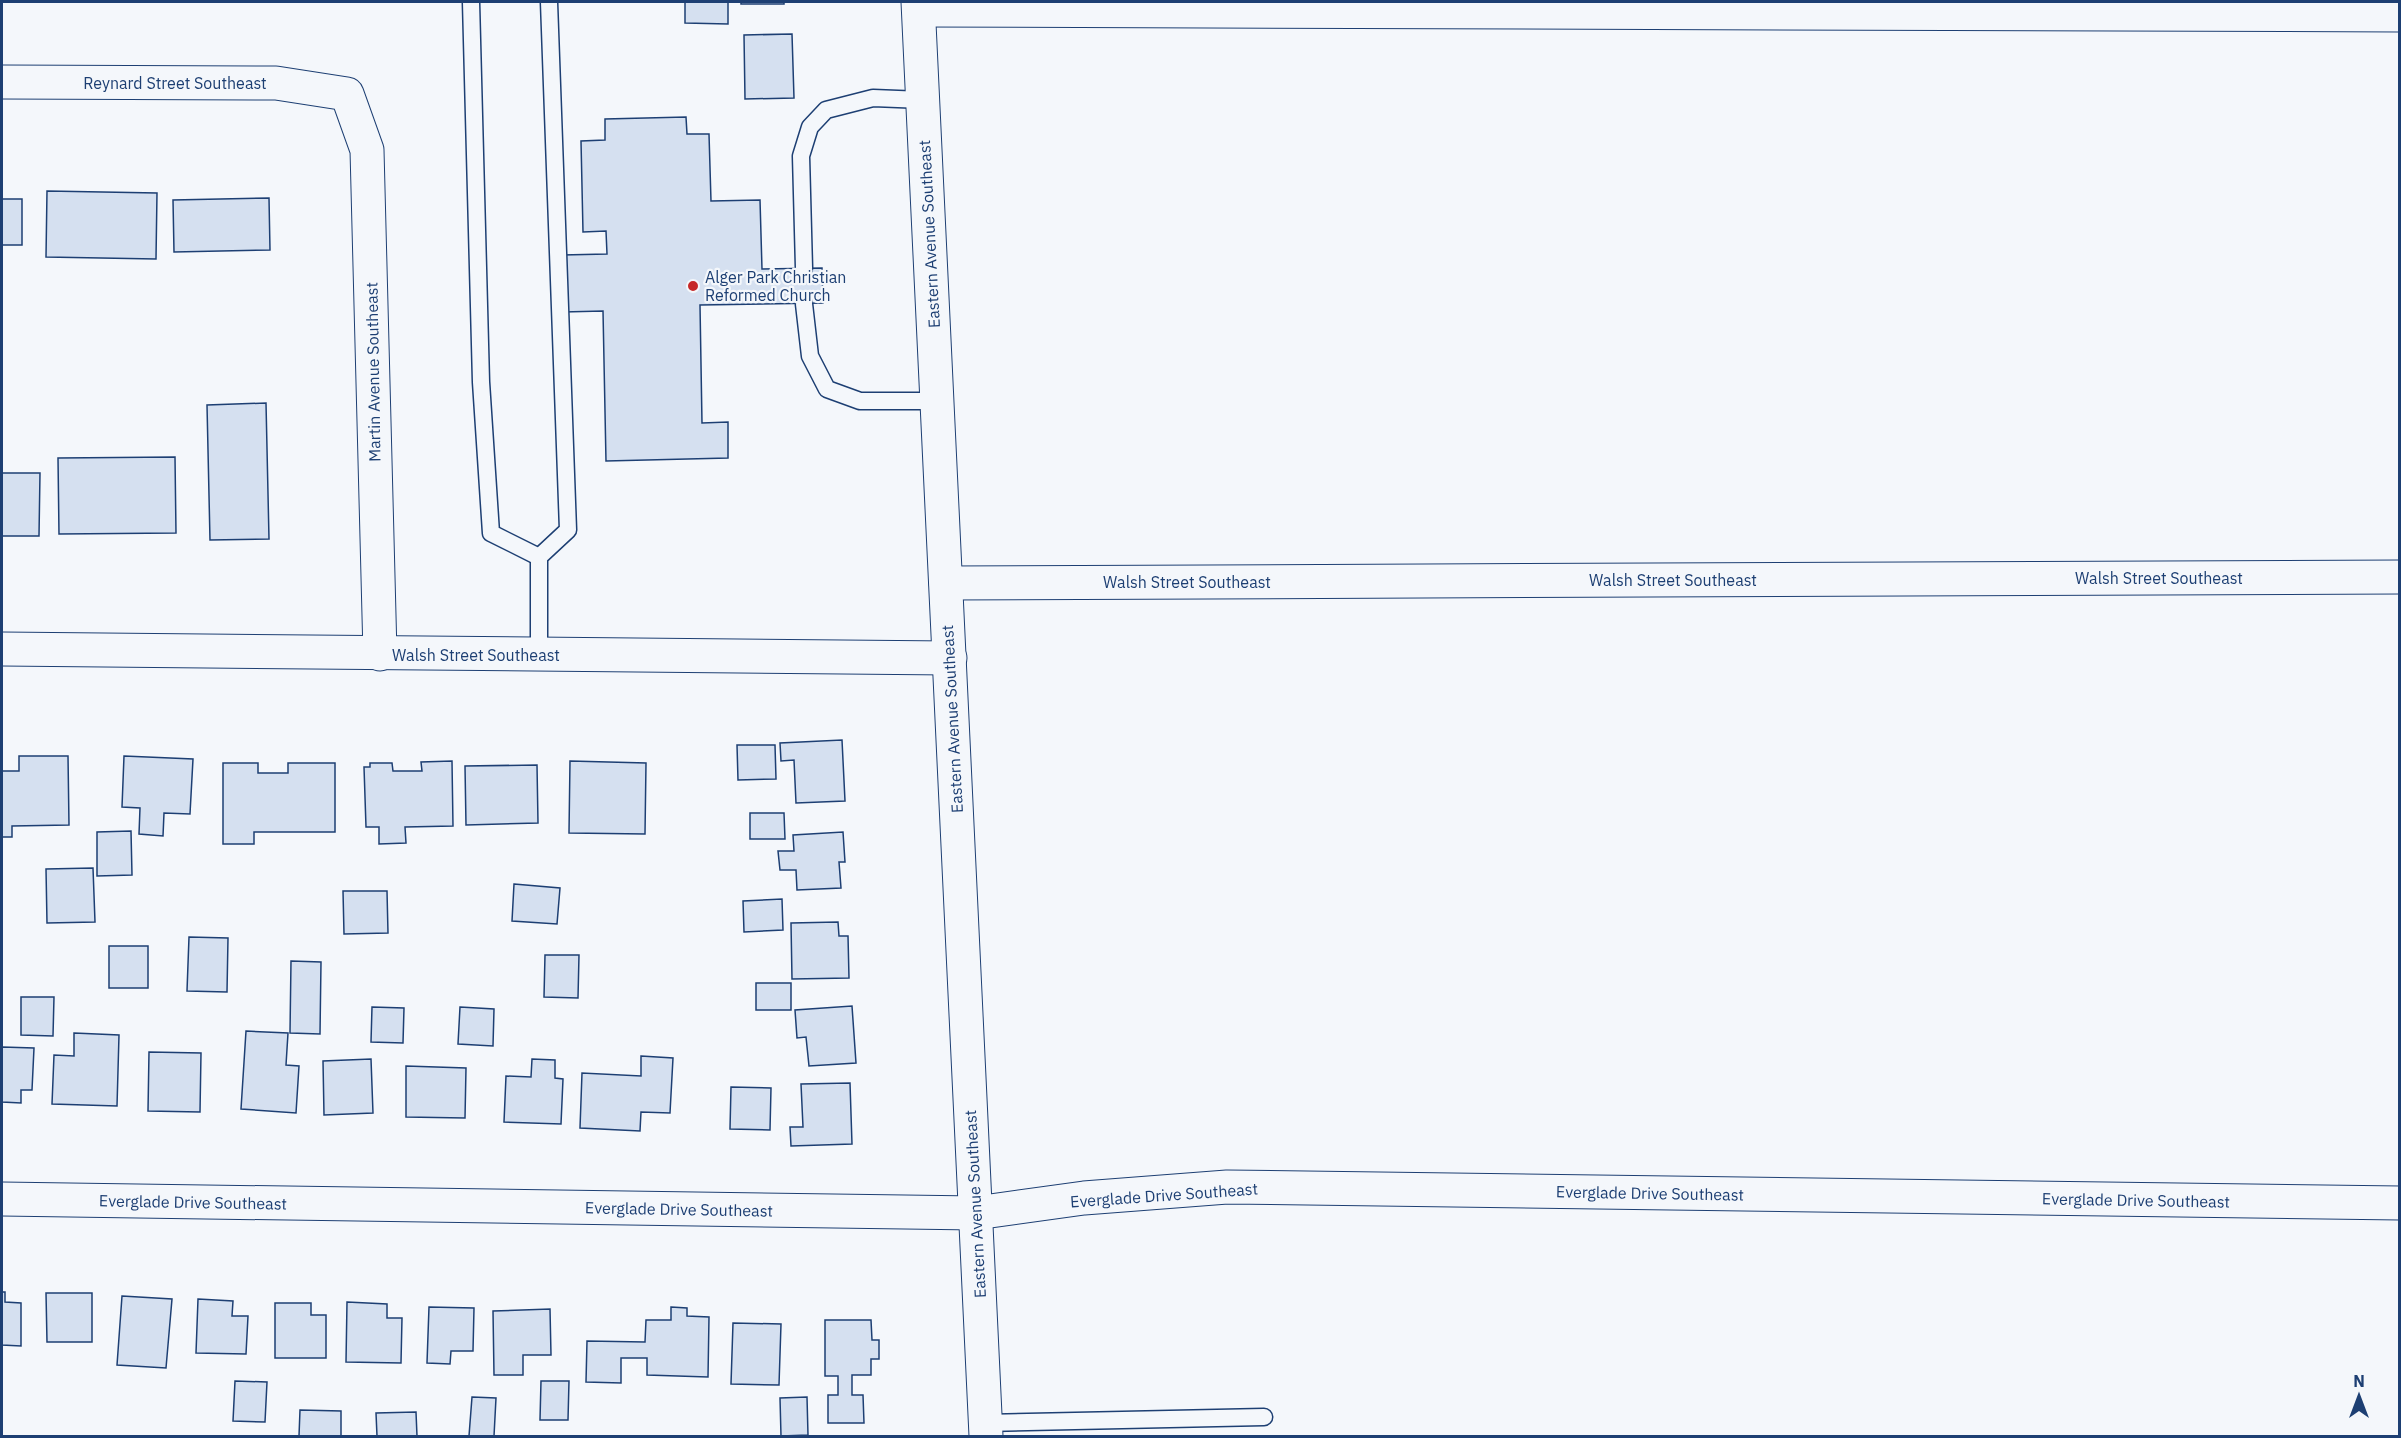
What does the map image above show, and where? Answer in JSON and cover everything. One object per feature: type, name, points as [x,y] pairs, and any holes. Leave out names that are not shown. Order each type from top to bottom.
[{"type":"street","points":[[919,6],[2400,15]]},
{"type":"street","name":"Eastern Avenue Southeast","points":[[919,6],[985,1430]]},
{"type":"street","name":"Reynard Street Southeast","points":[[2,82],[276,83],[347,94]]},
{"type":"street","name":"Martin Avenue Southeast","points":[[347,94],[368,150],[380,654]]},
{"type":"street","name":"Walsh Street Southeast","points":[[946,583],[2400,577]]},
{"type":"street","name":"Walsh Street Southeast","points":[[2,649],[950,658]]},
{"type":"street","name":"Everglade Drive Southeast","points":[[2,1199],[976,1213],[1084,1198],[1227,1187],[2400,1203]]},
{"type":"lane","points":[[471,2],[481,382],[491,533],[539,557]]},
{"type":"lane","points":[[539,655],[539,557],[568,530],[549,2]]},
{"type":"lane","points":[[804,268],[801,156],[810,127],[826,110],[873,98],[923,100]]},
{"type":"lane","points":[[804,304],[810,356],[827,389],[860,402],[937,402]]},
{"type":"lane","points":[[985,1430],[1264,1417]]},
{"type":"building","points":[[685,2],[728,2],[728,24],[685,23]]},
{"type":"building","points":[[741,2],[784,2],[784,4],[741,4]]},
{"type":"building","points":[[792,34],[794,98],[745,99],[744,35]]},
{"type":"building","name":"Alger Park Christian Reformed Church","points":[[686,117],[687,134],[709,134],[711,201],[760,200],[762,269],[822,268],[823,303],[700,305],[702,423],[728,422],[728,458],[606,461],[603,311],[563,312],[562,255],[607,254],[606,231],[583,232],[581,141],[605,140],[605,119]]},
{"type":"building","points":[[47,191],[157,193],[156,259],[46,257]]},
{"type":"building","points":[[269,198],[270,250],[174,252],[173,200]]},
{"type":"building","points":[[2,199],[22,199],[22,245],[2,245]]},
{"type":"building","points":[[266,403],[269,539],[210,540],[207,405]]},
{"type":"building","points":[[175,457],[176,533],[59,534],[58,458]]},
{"type":"building","points":[[2,473],[40,473],[39,536],[2,536]]},
{"type":"building","points":[[842,740],[845,801],[796,803],[794,760],[781,761],[780,743]]},
{"type":"building","points":[[737,745],[775,745],[776,779],[738,780]]},
{"type":"building","points":[[19,756],[68,756],[69,825],[12,826],[12,837],[2,837],[2,771],[19,771]]},
{"type":"building","points":[[124,756],[193,759],[190,814],[164,813],[163,836],[139,834],[140,808],[122,807]]},
{"type":"building","points":[[452,761],[453,826],[405,827],[406,843],[379,844],[379,827],[366,827],[364,767],[370,767],[370,763],[392,763],[393,771],[422,771],[421,762]]},
{"type":"building","points":[[570,761],[646,763],[645,834],[569,833]]},
{"type":"building","points":[[223,763],[258,763],[258,773],[288,773],[288,763],[335,763],[335,832],[254,832],[254,844],[223,844]]},
{"type":"building","points":[[537,765],[538,823],[466,825],[465,766]]},
{"type":"building","points":[[750,813],[784,813],[785,839],[750,839]]},
{"type":"building","points":[[131,831],[132,875],[97,876],[97,832]]},
{"type":"building","points":[[843,832],[845,862],[839,862],[841,888],[797,890],[796,870],[780,870],[778,851],[794,851],[793,835]]},
{"type":"building","points":[[93,868],[95,922],[47,923],[46,869]]},
{"type":"building","points":[[514,884],[560,888],[557,924],[512,921]]},
{"type":"building","points":[[343,891],[387,891],[388,933],[344,934]]},
{"type":"building","points":[[782,899],[783,930],[744,932],[743,901]]},
{"type":"building","points":[[838,922],[839,936],[848,936],[849,978],[792,979],[791,923]]},
{"type":"building","points":[[189,937],[228,938],[227,992],[187,991]]},
{"type":"building","points":[[109,946],[148,946],[148,988],[109,988]]},
{"type":"building","points":[[545,955],[579,955],[578,998],[544,997]]},
{"type":"building","points":[[291,961],[321,962],[320,1034],[290,1033]]},
{"type":"building","points":[[756,983],[791,983],[791,1010],[756,1010]]},
{"type":"building","points":[[21,997],[54,997],[53,1036],[21,1035]]},
{"type":"building","points":[[852,1006],[856,1063],[809,1066],[806,1037],[797,1038],[795,1010]]},
{"type":"building","points":[[372,1007],[404,1008],[403,1043],[371,1042]]},
{"type":"building","points":[[460,1007],[494,1009],[493,1046],[458,1044]]},
{"type":"building","points":[[246,1031],[288,1033],[286,1065],[299,1066],[296,1113],[241,1109]]},
{"type":"building","points":[[74,1033],[119,1035],[117,1106],[52,1104],[54,1055],[74,1056]]},
{"type":"building","points":[[2,1047],[34,1048],[32,1090],[21,1090],[21,1103],[2,1102]]},
{"type":"building","points":[[149,1052],[201,1053],[200,1112],[148,1111]]},
{"type":"building","points":[[641,1056],[673,1058],[670,1113],[641,1112],[640,1131],[580,1128],[582,1073],[641,1076]]},
{"type":"building","points":[[371,1059],[373,1113],[324,1115],[323,1061]]},
{"type":"building","points":[[532,1059],[555,1060],[555,1078],[563,1079],[561,1124],[504,1122],[506,1076],[531,1077]]},
{"type":"building","points":[[406,1066],[466,1068],[465,1118],[406,1117]]},
{"type":"building","points":[[850,1083],[852,1144],[791,1146],[790,1127],[803,1127],[801,1084]]},
{"type":"building","points":[[731,1087],[771,1088],[770,1130],[730,1129]]},
{"type":"building","points":[[2,1292],[5,1292],[5,1302],[21,1303],[21,1346],[2,1345]]},
{"type":"building","points":[[46,1293],[92,1293],[92,1342],[47,1342]]},
{"type":"building","points":[[122,1296],[172,1299],[166,1368],[117,1365]]},
{"type":"building","points":[[198,1299],[233,1301],[232,1316],[248,1316],[246,1354],[196,1353]]},
{"type":"building","points":[[347,1302],[387,1304],[387,1318],[402,1318],[401,1363],[346,1362]]},
{"type":"building","points":[[275,1303],[311,1303],[311,1315],[326,1315],[326,1358],[275,1358]]},
{"type":"building","points":[[429,1307],[474,1308],[473,1351],[451,1351],[450,1364],[427,1363]]},
{"type":"building","points":[[671,1307],[687,1308],[687,1316],[709,1317],[708,1377],[647,1375],[647,1358],[621,1358],[621,1383],[586,1382],[587,1341],[645,1342],[646,1320],[671,1320]]},
{"type":"building","points":[[550,1309],[551,1355],[523,1355],[523,1375],[494,1375],[493,1311]]},
{"type":"building","points":[[825,1320],[871,1320],[872,1340],[879,1340],[879,1359],[871,1359],[871,1375],[852,1375],[852,1395],[863,1395],[864,1423],[828,1423],[828,1395],[838,1395],[838,1376],[825,1376]]},
{"type":"building","points":[[733,1323],[781,1324],[779,1385],[731,1384]]},
{"type":"building","points":[[235,1381],[267,1382],[265,1422],[233,1421]]},
{"type":"building","points":[[541,1381],[569,1381],[568,1420],[540,1420]]},
{"type":"building","points":[[472,1397],[496,1398],[494,1436],[469,1436]]},
{"type":"building","points":[[807,1397],[808,1435],[781,1436],[780,1398]]},
{"type":"building","points":[[300,1410],[341,1411],[341,1436],[299,1436]]},
{"type":"building","points":[[416,1412],[417,1436],[377,1436],[376,1413]]},
{"type":"place","name":"Alger Park Christian Reformed Church","points":[[693,286]]}]
